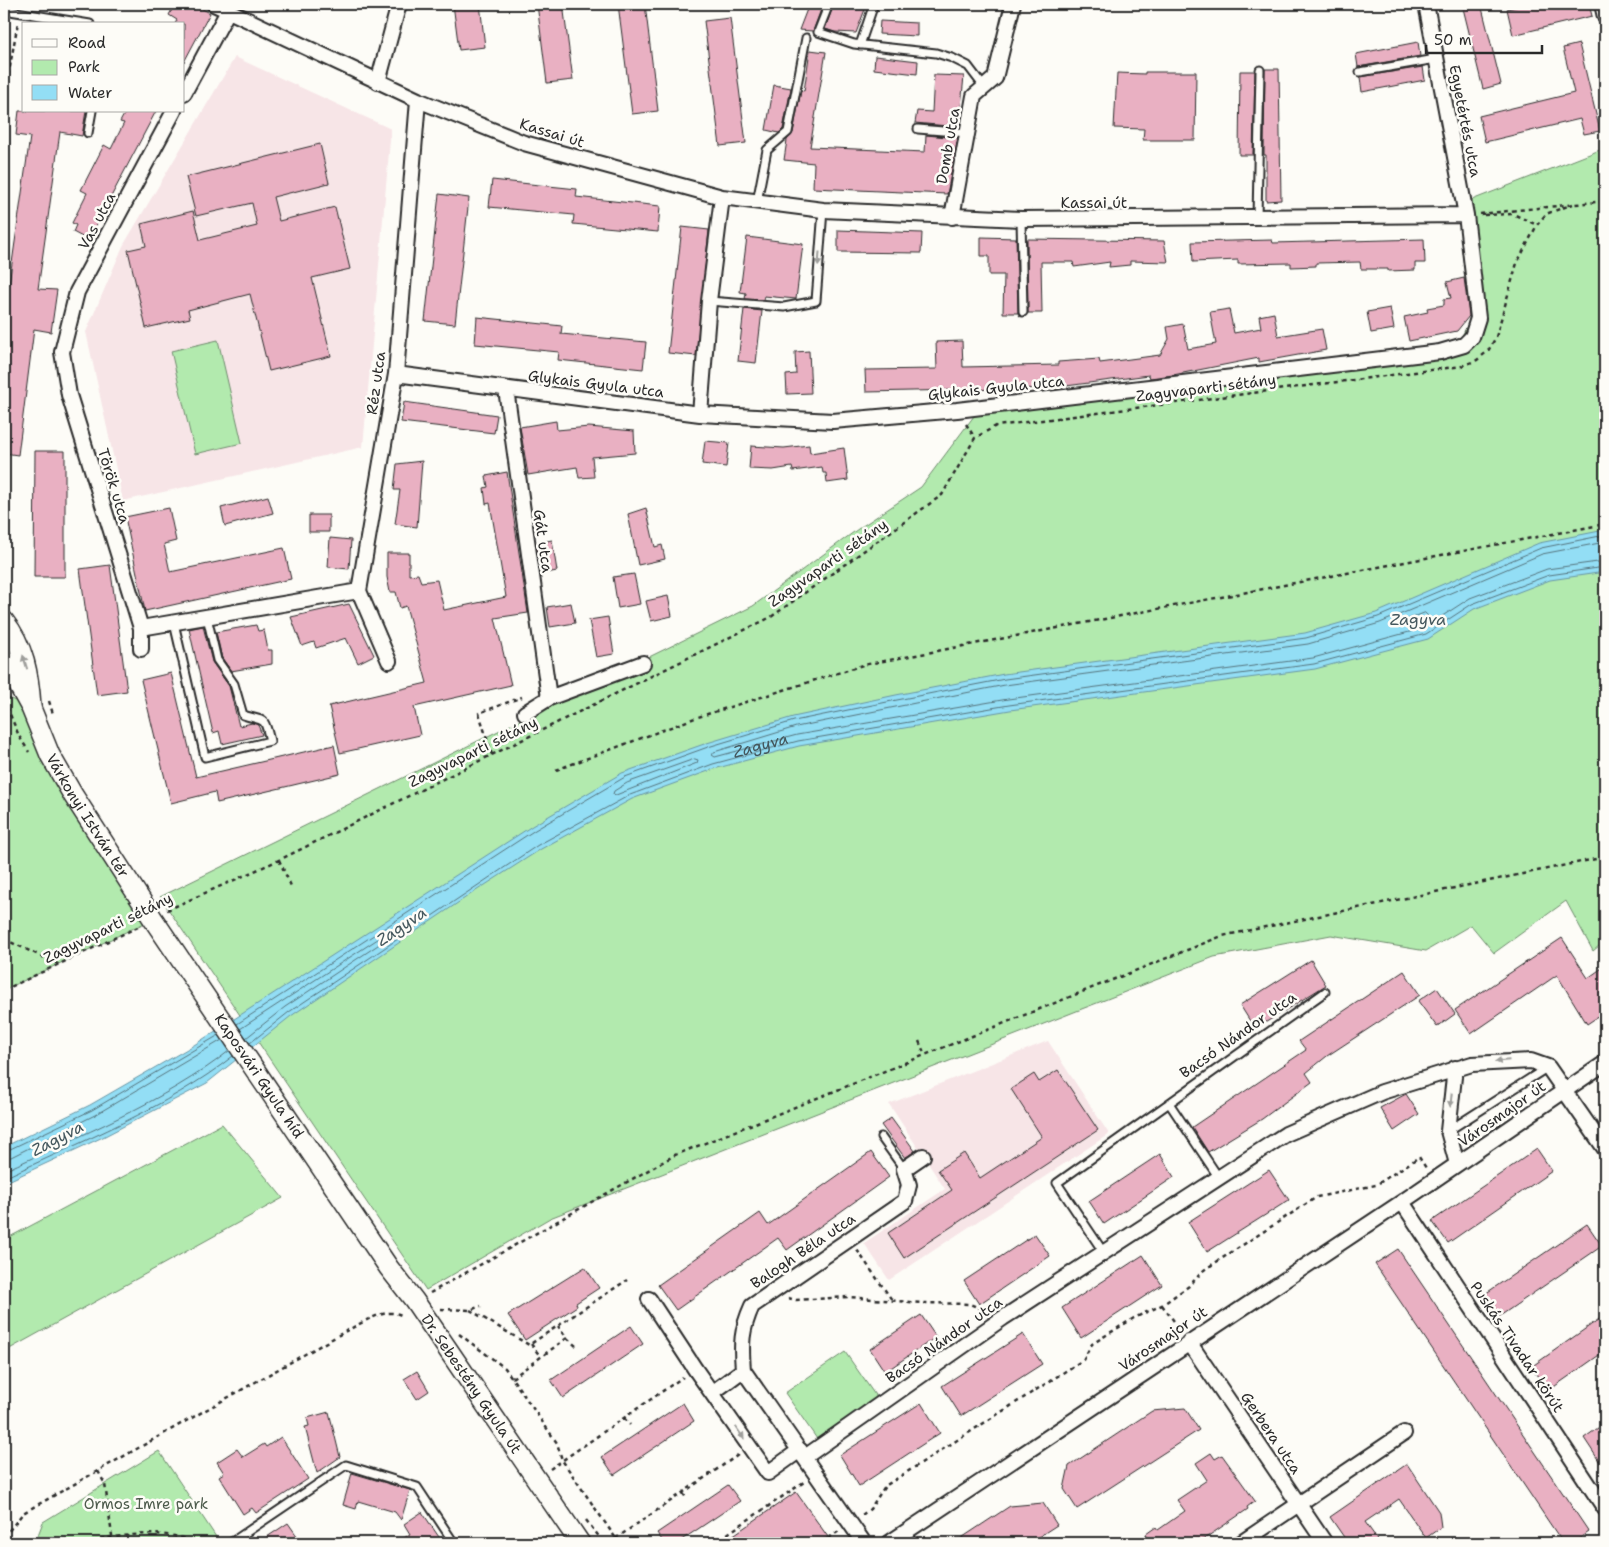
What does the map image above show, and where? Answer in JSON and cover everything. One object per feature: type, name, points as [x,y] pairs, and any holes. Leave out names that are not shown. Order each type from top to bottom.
[{"type":"street","name":"Kassai út","points":[[214,4],[418,100],[524,143],[722,197],[823,210],[1021,219],[1257,219],[1466,215]]},
{"type":"street","points":[[378,82],[400,4]]},
{"type":"street","name":"Domb utca","points":[[952,217],[974,96],[995,78],[1013,4]]},
{"type":"street","name":"Egyetértés utca","points":[[1426,4],[1466,215]]},
{"type":"street","points":[[1602,4],[1605,17]]},
{"type":"street","points":[[185,91],[228,11]]},
{"type":"street","name":"Réz utca","points":[[359,591],[396,374],[418,100]]},
{"type":"street","name":"Vas utca","points":[[62,352],[77,292],[173,112]]},
{"type":"street","points":[[700,414],[709,301],[722,197]]},
{"type":"street","name":"Glykais Gyula utca","points":[[396,374],[700,414],[833,422],[976,408],[1440,352],[1464,345],[1472,337],[1478,318],[1466,215]]},
{"type":"street","name":"Török utca","points":[[62,352],[69,395],[141,628],[141,648]]},
{"type":"street","name":"Gát utca","points":[[506,388],[547,693]]},
{"type":"street","points":[[141,628],[359,591],[390,662]]},
{"type":"street","name":"Várkonyi István tér","points":[[4,621],[19,642],[30,677],[32,708]]},
{"type":"street","name":"Várkonyi István tér","points":[[4,659],[16,684],[32,708],[55,763],[155,922]]},
{"type":"street","points":[[525,713],[547,693],[644,663]]},
{"type":"street","name":"Kaposvári Gyula híd","points":[[155,922],[361,1226]]},
{"type":"street","name":"Városmajor út","points":[[1457,1164],[1448,1131],[1455,1068],[1509,1060],[1531,1061],[1548,1067],[1565,1090]]},
{"type":"street","name":"Városmajor út","points":[[889,1543],[1402,1202],[1605,1063]]},
{"type":"street","name":"Bacsó Nándor utca","points":[[750,1447],[768,1472],[803,1454],[1003,1318],[1286,1134],[1382,1092],[1455,1068]]},
{"type":"street","points":[[1565,1090],[1605,1149]]},
{"type":"street","points":[[904,1169],[923,1156]]},
{"type":"street","name":"Balogh Béla utca","points":[[864,1543],[744,1370],[741,1346],[743,1325],[752,1306],[906,1201],[909,1186],[904,1169]]},
{"type":"street","name":"Puskás Tivadar körút","points":[[1402,1202],[1605,1509]]},
{"type":"street","name":"Dr. Sebestény Gyula út","points":[[361,1226],[414,1300],[580,1543]]},
{"type":"street","points":[[649,1299],[750,1447]]},
{"type":"street","name":"Gerbera utca","points":[[1189,1342],[1325,1543]]},
{"type":"street","points":[[712,1393],[744,1370]]},
{"type":"street","points":[[1241,1543],[1404,1433]]},
{"type":"lane","points":[[829,4],[818,32],[860,45],[936,53],[952,58],[968,66],[984,87]]},
{"type":"lane","points":[[860,45],[874,4]]},
{"type":"lane","points":[[4,10],[78,22]]},
{"type":"lane","points":[[757,202],[767,150],[788,132],[806,38]]},
{"type":"lane","points":[[1360,72],[1436,59]]},
{"type":"lane","points":[[1257,219],[1260,70]]},
{"type":"lane","points":[[88,133],[92,112]]},
{"type":"lane","points":[[918,129],[968,133]]},
{"type":"lane","points":[[709,301],[784,307],[816,301],[823,210]]},
{"type":"lane","points":[[1021,219],[1024,312]]},
{"type":"lane","points":[[174,623],[205,757],[270,741],[266,723],[260,718],[243,716],[234,684],[217,660],[207,617]]},
{"type":"lane","name":"Bacsó Nándor utca","points":[[1104,1253],[1057,1183],[1325,992]]},
{"type":"lane","points":[[1448,1131],[1548,1067]]},
{"type":"lane","points":[[1170,1103],[1219,1178]]},
{"type":"lane","points":[[881,1137],[904,1169]]},
{"type":"lane","points":[[234,1543],[232,1542],[346,1465],[417,1487],[454,1543]]},
{"type":"path","points":[[4,99],[19,12]]},
{"type":"path","points":[[1466,215],[1605,201]]},
{"type":"path","points":[[1466,215],[1513,214],[1537,225],[1546,214],[1573,204]]},
{"type":"path","name":"Zagyvaparti sétány","points":[[4,990],[155,922],[772,617],[942,495],[975,438],[996,426],[1462,366],[1476,360],[1488,351],[1496,337],[1517,263],[1537,225]]},
{"type":"path","points":[[556,770],[695,718],[863,665],[1605,524]]},
{"type":"path","points":[[46,692],[56,720]]},
{"type":"path","points":[[492,756],[479,713],[547,693]]},
{"type":"path","points":[[428,1294],[675,1155],[1222,936],[1605,857]]},
{"type":"path","points":[[279,860],[291,886]]},
{"type":"path","points":[[4,939],[60,965]]},
{"type":"path","points":[[919,1041],[925,1055]]},
{"type":"path","points":[[822,1543],[870,1509],[885,1486],[1083,1360],[1092,1344],[1134,1318],[1162,1305],[1189,1286],[1204,1270],[1317,1197],[1376,1185],[1419,1157],[1434,1180]]},
{"type":"path","points":[[850,1239],[892,1300]]},
{"type":"path","points":[[531,1344],[627,1280]]},
{"type":"path","points":[[778,1288],[784,1296],[796,1300],[848,1297],[922,1303],[970,1304],[1003,1318]]},
{"type":"path","points":[[1162,1305],[1189,1342]]},
{"type":"path","points":[[440,1314],[435,1308],[470,1310],[481,1306]]},
{"type":"path","points":[[470,1310],[529,1345],[531,1344],[540,1356]]},
{"type":"path","points":[[4,1537],[23,1513],[379,1314],[394,1313],[402,1315],[408,1320]]},
{"type":"path","points":[[558,1326],[576,1346]]},
{"type":"path","points":[[455,1331],[505,1368],[556,1443],[562,1460],[619,1543]]},
{"type":"path","points":[[512,1378],[567,1338]]},
{"type":"path","points":[[546,1471],[695,1369]]},
{"type":"path","points":[[624,1418],[630,1425]]},
{"type":"path","points":[[609,1543],[750,1447]]},
{"type":"path","points":[[98,1471],[105,1484],[113,1543]]},
{"type":"path","points":[[714,1543],[816,1473]]},
{"type":"path","points":[[683,1493],[686,1498]]},
{"type":"path","points":[[94,1543],[99,1538],[150,1533],[187,1539],[196,1543]]},
{"type":"shaded area","points":[[235,57],[391,129],[363,447],[123,501],[86,332],[123,246]]},
{"type":"shaded area","points":[[1048,1041],[1109,1134],[889,1280],[864,1243],[945,1189],[889,1104]]},
{"type":"green space","points":[[1605,148],[1605,941],[1593,951],[1566,901],[1494,953],[1471,925],[1426,951],[1331,935],[1214,957],[550,1218],[426,1290],[160,897],[753,606],[858,529],[921,487],[977,412],[1436,349],[1461,338],[1475,309],[1459,205]]},
{"type":"green space","points":[[218,340],[242,443],[195,454],[171,351]]},
{"type":"green space","points":[[4,696],[31,708],[153,919],[4,990]]},
{"type":"green space","points":[[222,1124],[283,1198],[4,1352],[4,1240]]},
{"type":"green space","points":[[845,1352],[877,1398],[817,1439],[785,1393]]},
{"type":"green space","name":"Ormos Imre park","points":[[159,1451],[220,1543],[35,1543],[43,1522]]},
{"type":"water","name":"Zagyva","points":[[1605,530],[1605,572],[1550,580],[1474,609],[1428,639],[1315,669],[1010,710],[799,746],[714,769],[632,799],[541,849],[468,896],[291,1016],[207,1083],[103,1137],[4,1183],[4,1147],[90,1105],[194,1045],[532,826],[622,773],[707,743],[793,717],[896,695],[1004,674],[1305,633],[1376,613],[1539,543]]},
{"type":"building","points":[[175,4],[193,4],[210,13],[185,60],[185,22],[176,22],[177,20],[169,15]]},
{"type":"building","points":[[453,4],[480,4],[485,47],[459,50]]},
{"type":"building","points":[[537,4],[563,4],[573,80],[547,83]]},
{"type":"building","points":[[618,4],[645,4],[658,111],[632,114]]},
{"type":"building","points":[[809,4],[823,4],[813,31],[799,30]]},
{"type":"building","points":[[834,4],[867,4],[856,33],[835,32],[825,29]]},
{"type":"building","points":[[1462,4],[1481,4],[1501,84],[1483,89]]},
{"type":"building","points":[[1529,4],[1589,4],[1592,16],[1513,35],[1507,9]]},
{"type":"building","points":[[730,18],[746,143],[720,146],[704,21]]},
{"type":"building","points":[[880,21],[917,23],[917,36],[879,34]]},
{"type":"building","points":[[1418,42],[1420,56],[1358,67],[1356,54]]},
{"type":"building","points":[[1579,44],[1600,131],[1584,134],[1580,119],[1485,142],[1479,116],[1574,93],[1563,48]]},
{"type":"building","points":[[810,50],[826,52],[810,147],[925,152],[926,135],[958,138],[947,194],[813,188],[814,163],[784,160],[787,140],[793,133],[801,90],[804,91]]},
{"type":"building","points":[[875,56],[918,61],[917,74],[874,69]]},
{"type":"building","points":[[1423,67],[1425,80],[1362,92],[1360,77]]},
{"type":"building","points":[[1265,69],[1279,69],[1281,200],[1266,201],[1266,155],[1264,155]]},
{"type":"building","points":[[1240,71],[1255,71],[1253,155],[1239,155]]},
{"type":"building","points":[[1145,72],[1196,72],[1195,140],[1143,140],[1144,129],[1114,128],[1117,73],[1145,74]]},
{"type":"building","points":[[934,75],[964,76],[959,127],[915,123],[917,111],[932,112]]},
{"type":"building","points":[[774,85],[791,88],[783,129],[779,133],[766,130]]},
{"type":"building","points":[[19,111],[86,112],[82,136],[60,132],[38,289],[57,290],[51,332],[34,329],[18,455],[4,453],[4,283],[9,284],[30,137],[16,135]]},
{"type":"building","points":[[125,112],[155,112],[92,233],[90,232],[86,239],[73,232],[76,225],[72,223],[87,193],[81,190],[104,145],[111,149],[124,123],[120,122]]},
{"type":"building","points":[[320,144],[329,183],[273,197],[279,221],[335,207],[350,269],[312,278],[331,356],[269,371],[250,294],[188,310],[190,318],[146,328],[128,250],[146,246],[141,224],[193,211],[200,240],[257,226],[252,203],[196,216],[186,177]]},
{"type":"building","points":[[492,180],[577,189],[576,197],[660,206],[658,232],[573,224],[574,215],[489,207]]},
{"type":"building","points":[[439,194],[469,198],[455,324],[425,321]]},
{"type":"building","points":[[682,227],[709,230],[696,356],[668,353]]},
{"type":"building","points":[[838,230],[922,233],[921,253],[838,252]]},
{"type":"building","points":[[747,237],[803,244],[796,299],[764,296],[763,300],[745,299],[746,293],[740,292]]},
{"type":"building","points":[[981,237],[1016,238],[1018,313],[1003,313],[1004,275],[989,275],[989,256],[981,256]]},
{"type":"building","points":[[1027,239],[1164,241],[1168,262],[1130,261],[1130,265],[1109,267],[1110,262],[1074,267],[1073,262],[1041,262],[1042,313],[1028,313]]},
{"type":"building","points":[[1424,239],[1425,263],[1415,263],[1415,270],[1361,269],[1360,262],[1316,263],[1316,266],[1291,267],[1291,263],[1238,264],[1238,260],[1193,262],[1192,242],[1272,240],[1273,243]]},
{"type":"building","points":[[1464,278],[1469,316],[1457,331],[1409,341],[1404,317],[1428,312],[1427,308],[1444,305],[1444,299],[1451,298],[1447,282]]},
{"type":"building","points":[[1390,308],[1394,329],[1371,333],[1367,312]]},
{"type":"building","points":[[744,309],[762,311],[756,363],[738,361]]},
{"type":"building","points":[[1229,309],[1234,333],[1261,328],[1259,316],[1274,313],[1278,336],[1322,329],[1326,350],[1259,362],[1259,358],[1173,375],[1150,378],[1149,375],[1051,388],[866,392],[865,370],[937,369],[936,342],[962,341],[963,367],[1058,365],[1058,362],[1099,359],[1100,363],[1160,355],[1169,339],[1167,327],[1183,324],[1188,349],[1216,344],[1210,312]]},
{"type":"building","points":[[477,317],[562,326],[561,334],[646,342],[643,369],[558,360],[559,352],[475,344]]},
{"type":"building","points":[[809,351],[811,393],[787,394],[786,375],[796,374],[795,352]]},
{"type":"building","points":[[404,402],[497,415],[494,433],[401,422]]},
{"type":"building","points":[[556,421],[557,430],[589,427],[634,431],[635,453],[592,457],[594,477],[579,478],[577,467],[528,475],[520,427]]},
{"type":"building","points":[[705,441],[729,443],[726,467],[702,464]]},
{"type":"building","points":[[809,445],[810,453],[844,448],[848,480],[827,483],[826,473],[823,473],[822,467],[793,471],[792,467],[773,470],[749,469],[751,446],[784,448]]},
{"type":"building","points":[[35,451],[65,451],[65,577],[34,577]]},
{"type":"building","points":[[422,461],[417,527],[395,524],[400,490],[394,490],[397,464]]},
{"type":"building","points":[[507,472],[528,613],[495,618],[511,685],[414,707],[420,735],[340,753],[329,706],[427,683],[406,606],[400,608],[396,592],[390,592],[387,577],[387,553],[409,553],[409,575],[418,574],[421,582],[437,580],[444,610],[506,597],[490,503],[486,504],[484,488],[488,487],[486,476]]},
{"type":"building","points":[[268,496],[273,513],[225,526],[221,508]]},
{"type":"building","points":[[169,508],[176,541],[164,544],[170,572],[284,548],[291,579],[145,611],[125,517]]},
{"type":"building","points":[[646,508],[655,547],[662,545],[665,559],[638,565],[628,514]]},
{"type":"building","points":[[309,515],[329,515],[329,532],[309,532]]},
{"type":"building","points":[[330,538],[351,540],[349,569],[328,567]]},
{"type":"building","points":[[552,540],[557,571],[541,574],[536,543]]},
{"type":"building","points":[[110,565],[127,691],[97,695],[80,569]]},
{"type":"building","points":[[634,574],[640,604],[618,608],[613,577]]},
{"type":"building","points":[[668,596],[672,616],[651,621],[646,601]]},
{"type":"building","points":[[571,603],[575,623],[550,627],[547,607]]},
{"type":"building","points":[[349,604],[374,655],[358,663],[346,638],[316,648],[314,642],[302,646],[291,617]]},
{"type":"building","points":[[608,617],[614,654],[596,657],[589,620]]},
{"type":"building","points":[[256,625],[258,631],[264,630],[268,650],[272,650],[272,664],[231,671],[222,658],[216,632]]},
{"type":"building","points":[[203,626],[212,662],[229,686],[239,726],[252,723],[258,725],[262,735],[222,744],[219,731],[213,733],[189,629]]},
{"type":"building","points":[[171,673],[196,777],[334,745],[340,774],[217,803],[215,792],[171,803],[141,680]]},
{"type":"building","points":[[1562,938],[1588,978],[1605,966],[1605,1012],[1587,1024],[1557,975],[1471,1034],[1455,1010]]},
{"type":"building","points":[[1311,960],[1326,985],[1255,1029],[1240,1005]]},
{"type":"building","points":[[1404,971],[1420,995],[1327,1056],[1306,1073],[1312,1082],[1262,1119],[1208,1152],[1192,1127],[1306,1050],[1299,1041]]},
{"type":"building","points":[[1437,988],[1455,1014],[1437,1027],[1418,1001]]},
{"type":"building","points":[[1058,1070],[1098,1130],[904,1258],[888,1233],[952,1190],[938,1170],[964,1153],[980,1178],[1042,1137],[1011,1089],[1034,1074],[1039,1082]]},
{"type":"building","points":[[1406,1094],[1419,1114],[1394,1131],[1380,1108]]},
{"type":"building","points":[[891,1118],[915,1151],[905,1158],[881,1125]]},
{"type":"building","points":[[1537,1149],[1552,1171],[1448,1243],[1432,1221]]},
{"type":"building","points":[[871,1152],[889,1177],[787,1250],[778,1238],[676,1310],[658,1285],[760,1213],[768,1225]]},
{"type":"building","points":[[1160,1154],[1174,1177],[1104,1224],[1089,1201]]},
{"type":"building","points":[[1269,1170],[1289,1200],[1207,1252],[1188,1222]]},
{"type":"building","points":[[1587,1224],[1602,1246],[1497,1318],[1482,1296]]},
{"type":"building","points":[[1035,1234],[1050,1256],[979,1304],[964,1281]]},
{"type":"building","points":[[1398,1249],[1589,1532],[1573,1543],[1563,1543],[1375,1264]]},
{"type":"building","points":[[1143,1255],[1162,1285],[1081,1338],[1062,1308]]},
{"type":"building","points":[[585,1267],[599,1288],[576,1303],[577,1306],[525,1340],[508,1315]]},
{"type":"building","points":[[921,1315],[936,1337],[885,1372],[870,1349]]},
{"type":"building","points":[[1605,1315],[1605,1351],[1548,1391],[1531,1367]]},
{"type":"building","points":[[631,1326],[643,1344],[563,1398],[551,1380]]},
{"type":"building","points":[[1023,1334],[1042,1364],[961,1416],[942,1386]]},
{"type":"building","points":[[417,1371],[429,1391],[417,1399],[404,1379]]},
{"type":"building","points":[[683,1403],[694,1421],[614,1475],[602,1457]]},
{"type":"building","points":[[921,1403],[940,1433],[859,1486],[840,1455]]},
{"type":"building","points":[[1185,1408],[1199,1430],[1077,1509],[1064,1489],[1069,1466],[1152,1411]]},
{"type":"building","points":[[329,1412],[340,1457],[317,1473],[305,1427],[309,1426],[307,1418]]},
{"type":"building","points":[[1605,1423],[1605,1470],[1584,1438]]},
{"type":"building","points":[[281,1437],[308,1479],[256,1513],[252,1508],[243,1514],[219,1476],[224,1473],[217,1462],[237,1449],[243,1457],[264,1444],[266,1447]]},
{"type":"building","points":[[1211,1453],[1215,1459],[1222,1455],[1255,1501],[1247,1507],[1248,1509],[1198,1543],[1139,1543],[1147,1538],[1146,1534],[1156,1527],[1158,1530],[1185,1511],[1177,1500],[1207,1480],[1196,1463]]},
{"type":"building","points":[[1407,1464],[1439,1512],[1441,1527],[1426,1538],[1399,1499],[1365,1522],[1380,1543],[1348,1543],[1330,1517]]},
{"type":"building","points":[[352,1473],[410,1490],[401,1520],[395,1512],[358,1501],[356,1509],[343,1505]]},
{"type":"building","points":[[728,1485],[740,1501],[677,1543],[664,1543],[657,1533]]},
{"type":"building","points":[[796,1492],[828,1537],[819,1543],[737,1543],[732,1536]]},
{"type":"building","points":[[1043,1503],[1057,1525],[1029,1543],[954,1543],[1010,1506]]},
{"type":"building","points":[[422,1512],[443,1543],[397,1543],[410,1534],[404,1524]]},
{"type":"building","points":[[288,1523],[302,1543],[258,1543]]}]
